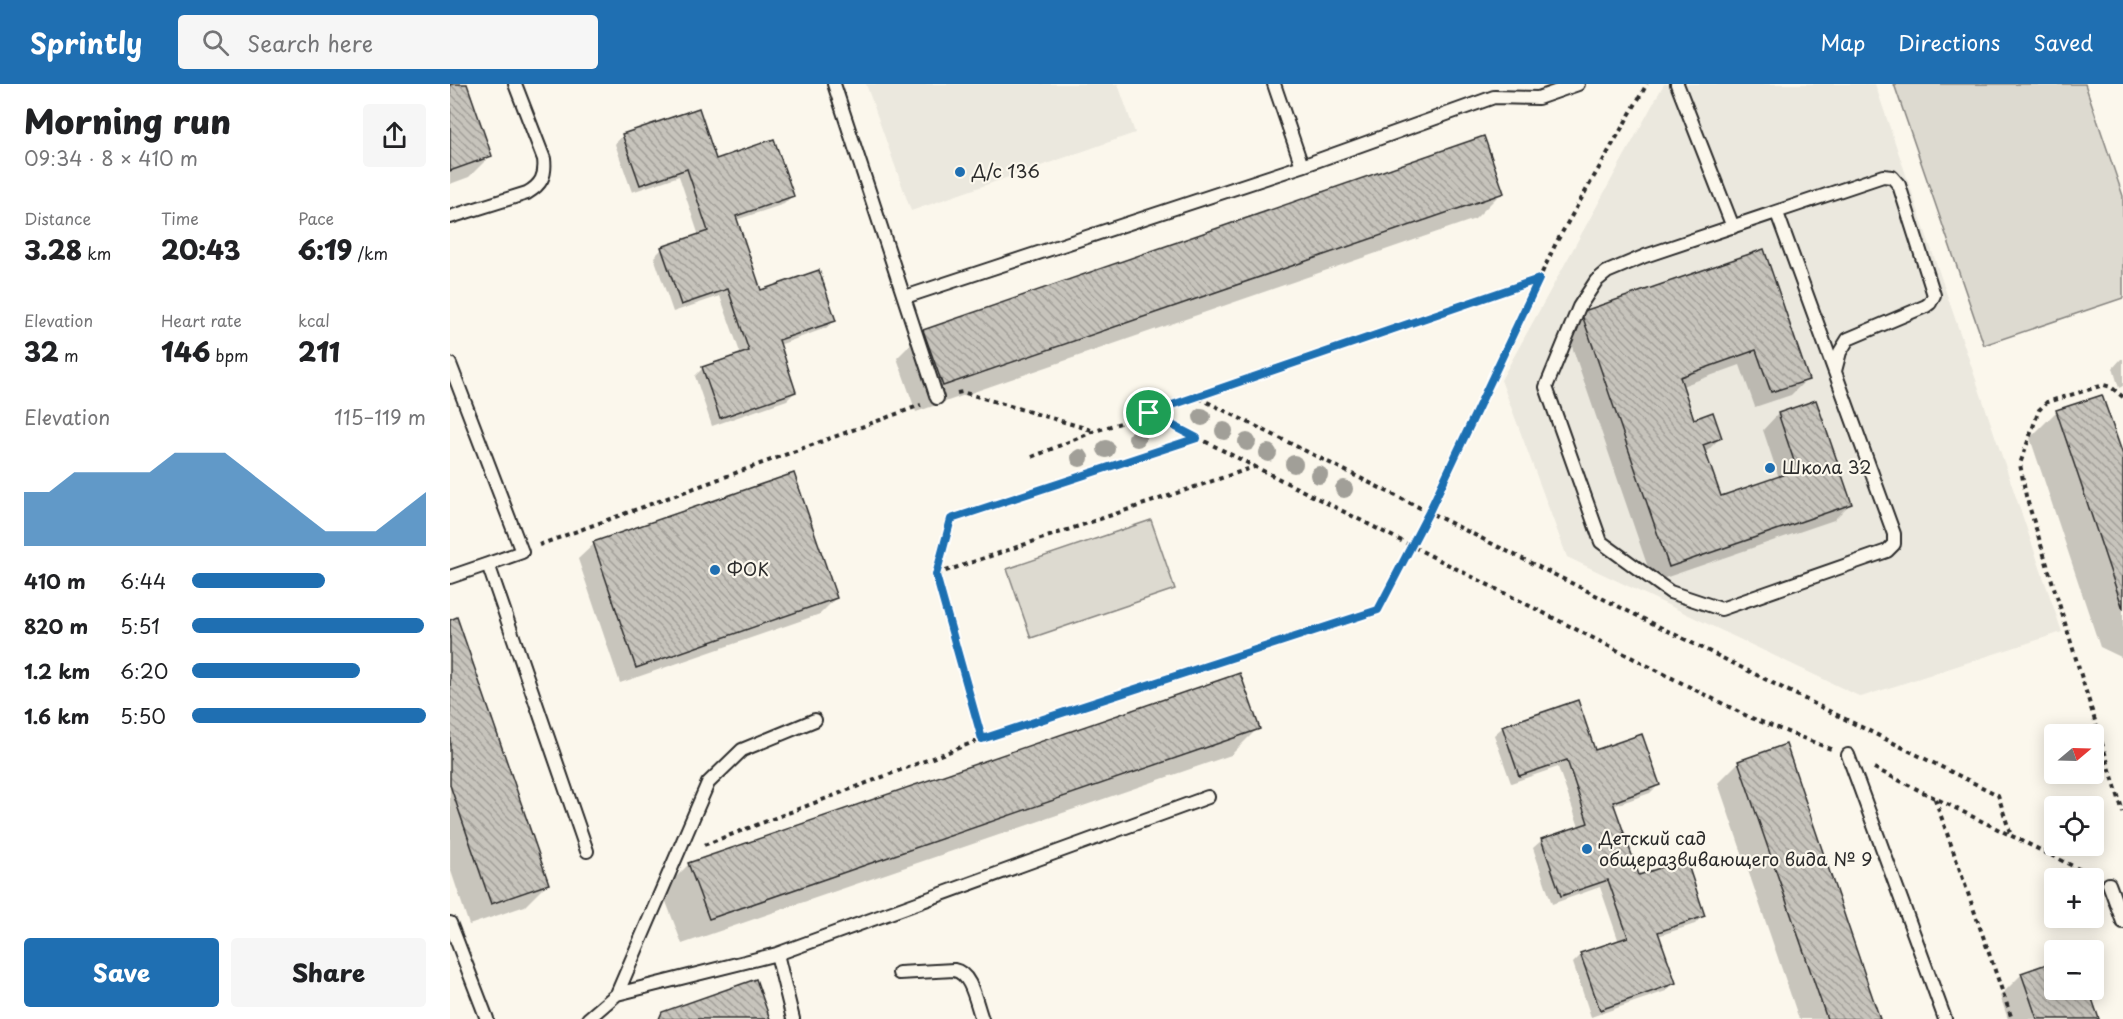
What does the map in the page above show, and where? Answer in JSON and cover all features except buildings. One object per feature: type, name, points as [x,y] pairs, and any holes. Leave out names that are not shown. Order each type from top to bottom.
[{"type":"lane","points":[[450,217],[527,193],[536,188],[542,180],[545,170],[544,159],[515,84]]},
{"type":"lane","points":[[834,84],[938,398]]},
{"type":"lane","points":[[1274,84],[1302,166]]},
{"type":"lane","points":[[905,297],[1302,166],[1494,97],[1538,98],[1578,84]]},
{"type":"lane","points":[[1677,84],[1733,227]]},
{"type":"lane","points":[[1777,213],[1894,534],[1894,544],[1891,548],[1721,609],[1670,592],[1601,542],[1546,390],[1547,381],[1579,307],[1596,281],[1607,272],[1645,256],[1883,176],[1892,177],[1899,184],[1933,290],[1933,300],[1926,306],[1848,339],[1839,352],[1835,371]]},
{"type":"lane","points":[[450,364],[522,552],[450,577]]},
{"type":"lane","points":[[488,564],[587,851]]},
{"type":"lane","points":[[588,1019],[617,994],[708,783],[742,750],[815,720]]},
{"type":"lane","points":[[1848,755],[1945,1019]]},
{"type":"lane","points":[[617,994],[777,954],[1208,797]]},
{"type":"lane","points":[[2109,884],[2123,922]]},
{"type":"lane","points":[[450,922],[488,1019]]},
{"type":"lane","points":[[777,954],[793,1019]]},
{"type":"lane","points":[[899,973],[954,970],[963,972],[982,1019]]},
{"type":"path","points":[[678,855],[982,739],[1378,610],[1429,512],[1556,243],[1647,84]]},
{"type":"path","points":[[1032,457],[1095,431],[1199,398],[1539,279]]},
{"type":"path","points":[[2123,397],[2111,387],[2104,385],[2047,402],[2039,410],[2020,464],[2026,496],[2123,812]]},
{"type":"path","points":[[522,552],[938,398],[962,392],[1095,431]]},
{"type":"path","points":[[1199,398],[1998,795],[2011,836]]},
{"type":"path","points":[[1149,413],[1749,717],[1848,755],[2109,884]]},
{"type":"path","points":[[982,739],[936,575],[951,519],[1197,438]]},
{"type":"path","points":[[936,575],[1254,466]]},
{"type":"path","points":[[1935,798],[2012,1019]]},
{"type":"shaded area","name":"Д/с 136","points":[[866,84],[1118,84],[1135,133],[911,211]]},
{"type":"shaded area","name":"Школа 32","points":[[1664,84],[1875,84],[2062,632],[1861,697],[1567,557],[1501,380]]},
{"type":"shaded area","points":[[1894,84],[2085,84],[2123,196],[2123,298],[1984,345]]},
{"type":"shaded area","points":[[1151,520],[1175,589],[1031,638],[1007,569]]},
{"type":"place","name":"Д/с 136","points":[[960,172]]},
{"type":"place","name":"Школа 32","points":[[1770,468]]},
{"type":"place","name":"ФОК","points":[[715,570]]},
{"type":"place","name":"Детский сад общеразвивающего вида № 9","points":[[1587,849]]},
{"type":"route","points":[[1539,279],[1429,512],[1378,610],[982,739],[936,575],[951,519],[1197,438],[1149,413],[1199,398],[1539,279]]}]
